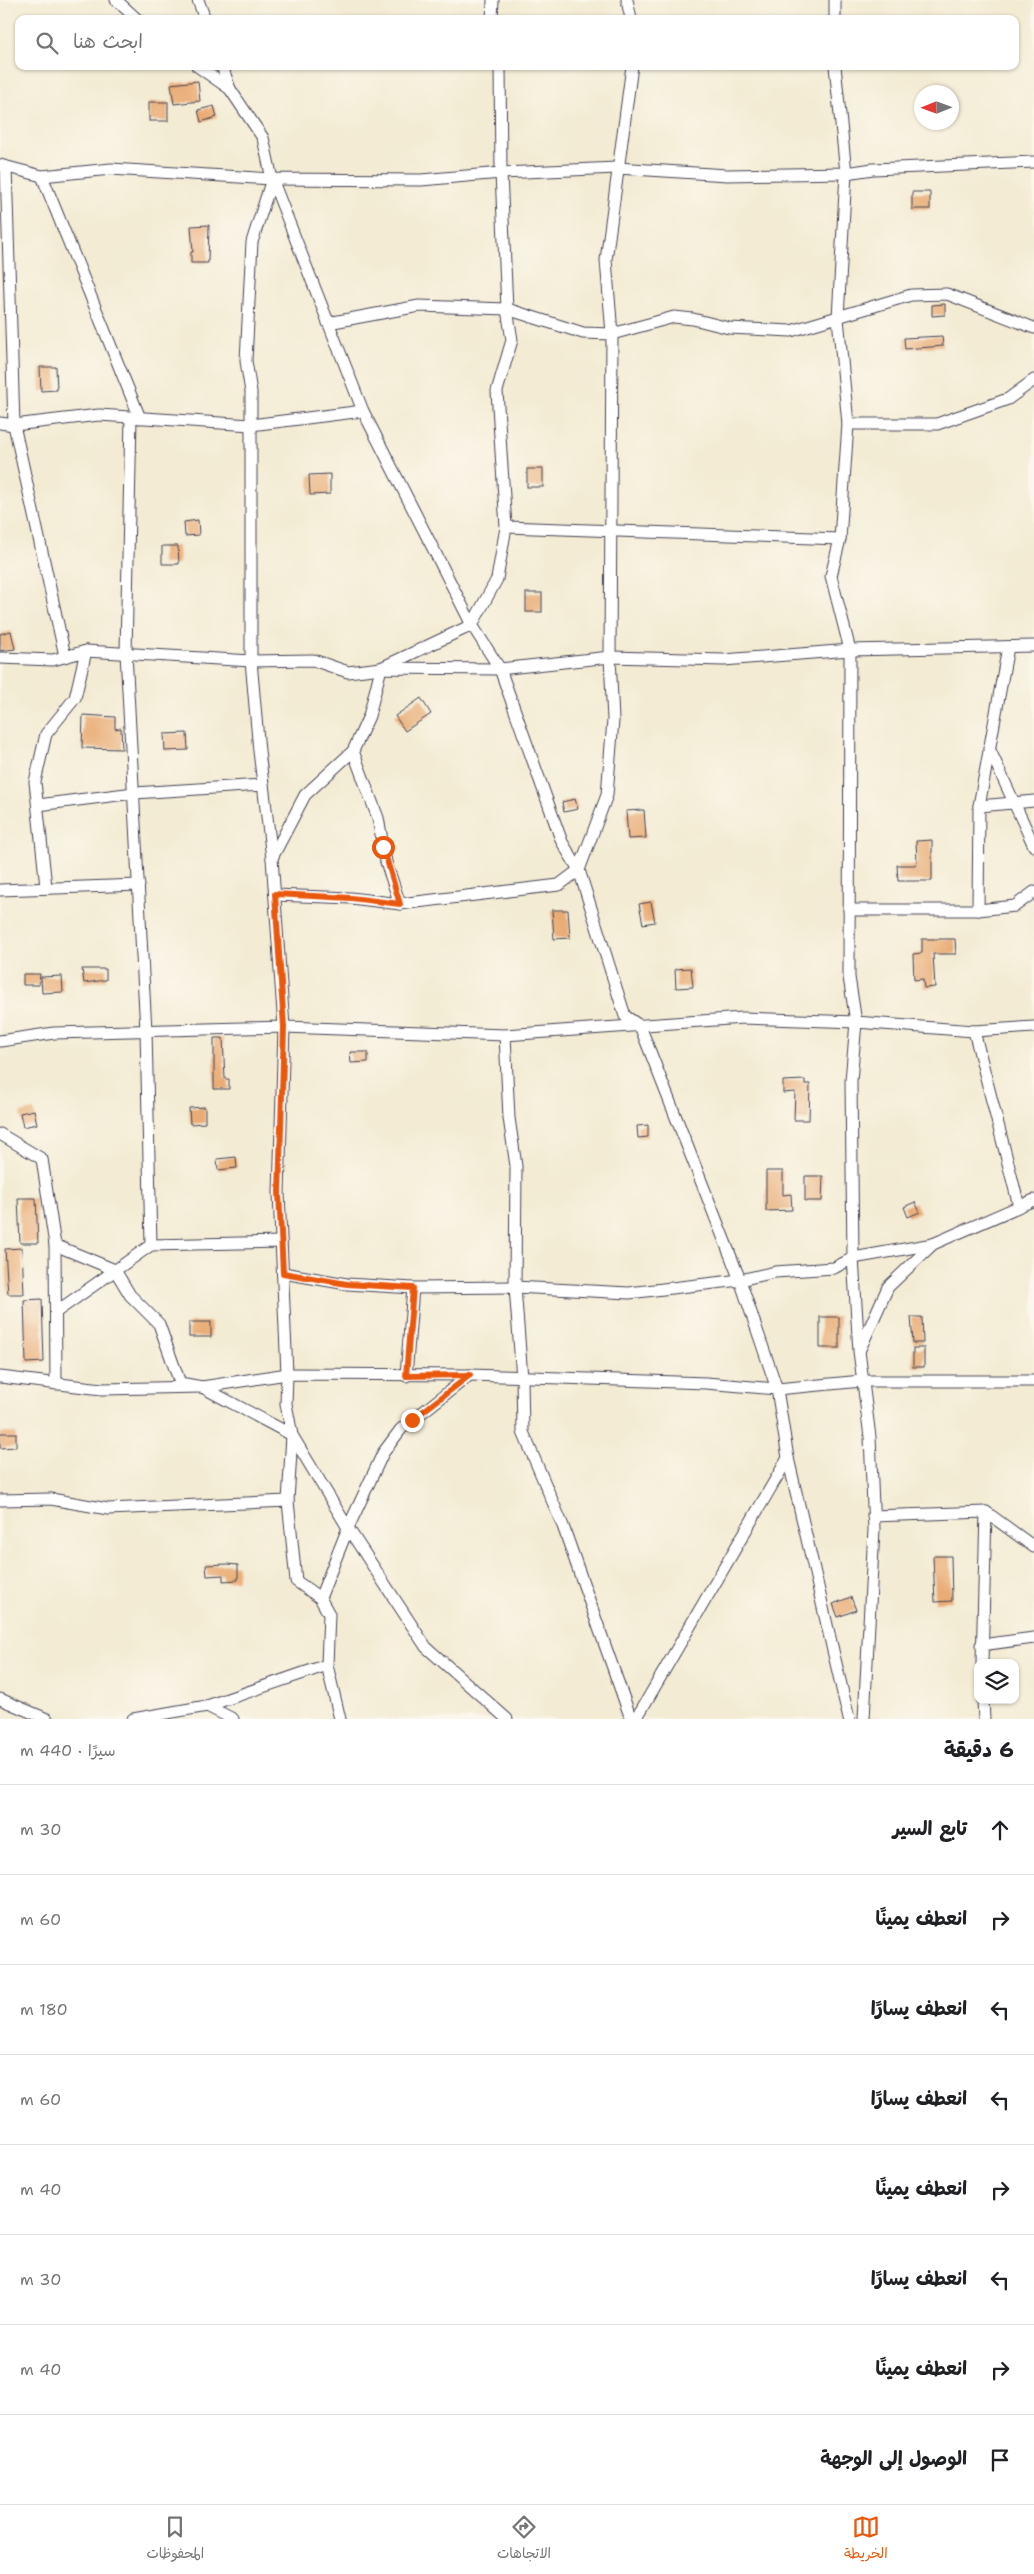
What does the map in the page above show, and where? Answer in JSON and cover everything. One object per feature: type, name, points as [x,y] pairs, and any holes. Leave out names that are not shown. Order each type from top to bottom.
[{"type":"street","points":[[116,0],[133,15]]},
{"type":"street","points":[[198,0],[204,15]]},
{"type":"street","points":[[492,15],[493,0]]},
{"type":"street","points":[[627,0],[630,15]]},
{"type":"street","points":[[835,0],[835,15]]},
{"type":"street","points":[[203,70],[230,89]]},
{"type":"street","points":[[223,70],[230,89],[263,138],[272,179],[363,411],[472,625],[500,669],[562,842],[579,870],[625,1016],[640,1026],[740,1280],[777,1389],[788,1458],[849,1719]]},
{"type":"street","points":[[381,668],[472,625],[498,580],[506,527],[497,391],[512,340],[507,309],[501,173],[500,70]]},
{"type":"street","points":[[275,894],[351,898],[400,904],[559,885],[579,870],[607,795],[613,720],[610,657],[612,334],[606,260],[631,70]]},
{"type":"street","points":[[835,70],[846,173],[838,318],[848,424],[840,538],[831,576],[850,650],[849,977],[856,1022],[851,1081],[853,1258],[859,1351],[870,1437],[873,1516],[864,1719]]},
{"type":"street","points":[[65,656],[14,425],[3,166],[42,176],[111,169],[272,179],[421,180],[501,173],[617,168],[728,175],[846,173],[873,169],[1034,162]]},
{"type":"street","points":[[42,176],[136,418],[126,653],[146,1031],[151,1245]]},
{"type":"street","points":[[272,179],[252,242],[246,361],[251,392],[252,425],[252,661],[263,785],[272,858],[284,1027],[279,1193],[287,1374],[286,1404],[292,1436],[288,1500],[296,1581],[320,1598],[329,1614],[327,1666],[340,1719]]},
{"type":"street","points":[[328,323],[419,306],[507,309],[583,334],[612,334],[674,317],[729,328],[791,331],[911,295],[947,294],[1034,328]]},
{"type":"street","points":[[848,424],[937,424],[1008,400],[1034,380]]},
{"type":"street","points":[[0,423],[14,425],[99,415],[252,425],[363,411]]},
{"type":"street","points":[[506,527],[840,538]]},
{"type":"street","points":[[978,910],[979,806],[1008,646]]},
{"type":"street","points":[[0,658],[52,660],[86,650],[252,661],[313,660],[348,672],[381,668],[500,669],[610,657],[724,660],[850,650],[1034,646]]},
{"type":"street","points":[[46,887],[35,782],[46,734],[75,698],[86,650]]},
{"type":"street","points":[[272,858],[305,795],[353,751],[369,716],[381,668]]},
{"type":"street","points":[[989,748],[1034,846]]},
{"type":"street","points":[[353,751],[378,818],[386,862],[400,904]]},
{"type":"street","points":[[38,805],[134,793],[263,785]]},
{"type":"street","points":[[979,806],[1034,801]]},
{"type":"street","points":[[0,890],[139,885]]},
{"type":"street","points":[[849,910],[978,910],[1015,906],[1034,892]]},
{"type":"street","points":[[0,1041],[54,1033],[284,1027],[505,1035],[743,1018],[856,1022],[974,1031],[1034,1027]]},
{"type":"street","points":[[974,1031],[1019,1206]]},
{"type":"street","points":[[505,1035],[509,1118],[516,1166],[515,1287],[522,1378],[523,1432],[563,1526],[631,1719]]},
{"type":"street","points":[[0,1134],[42,1159],[55,1245],[56,1384]]},
{"type":"street","points":[[283,1273],[347,1284],[413,1288],[515,1287],[629,1293],[740,1280],[775,1272],[834,1268],[853,1258],[933,1244],[1034,1200]]},
{"type":"street","points":[[56,1312],[151,1245],[281,1242]]},
{"type":"street","points":[[859,1351],[888,1287],[933,1244]]},
{"type":"street","points":[[55,1245],[115,1270],[130,1295],[159,1324],[180,1383],[202,1387],[292,1436],[348,1528],[426,1647],[507,1719]]},
{"type":"street","points":[[406,1376],[413,1288]]},
{"type":"street","points":[[0,1378],[102,1389],[202,1387],[287,1374],[470,1375],[706,1383],[777,1389],[862,1381],[1034,1381]]},
{"type":"street","points":[[320,1598],[348,1528],[383,1453],[401,1429],[470,1375]]},
{"type":"street","points":[[636,1719],[788,1458]]},
{"type":"street","points":[[0,1500],[51,1499],[108,1509],[288,1500]]},
{"type":"street","points":[[873,1516],[986,1512],[1034,1547]]},
{"type":"street","points":[[982,1659],[986,1512]]},
{"type":"street","points":[[981,1645],[1034,1638]]},
{"type":"street","points":[[134,1719],[207,1706],[327,1666]]},
{"type":"street","points":[[0,1699],[47,1719]]},
{"type":"street","points":[[983,1704],[984,1719]]},
{"type":"street","points":[[207,1706],[233,1719]]},
{"type":"building","points":[[198,81],[200,101],[174,104],[171,84]]},
{"type":"building","points":[[149,102],[168,102],[168,121],[149,121]]},
{"type":"building","points":[[214,106],[217,117],[201,122],[198,110]]},
{"type":"building","points":[[912,192],[930,192],[930,209],[912,209]]},
{"type":"building","points":[[209,225],[208,263],[191,263],[191,252],[193,252],[191,226]]},
{"type":"building","points":[[945,304],[945,315],[932,316],[932,305]]},
{"type":"building","points":[[942,336],[943,346],[905,349],[904,338]]},
{"type":"building","points":[[40,367],[56,367],[57,390],[41,391]]},
{"type":"building","points":[[527,469],[543,469],[543,487],[527,487]]},
{"type":"building","points":[[330,474],[330,494],[310,495],[309,475]]},
{"type":"building","points":[[198,520],[199,535],[185,536],[184,522]]},
{"type":"building","points":[[162,546],[178,546],[179,564],[162,564]]},
{"type":"building","points":[[526,593],[542,593],[542,612],[526,612]]},
{"type":"building","points":[[11,631],[15,649],[0,651],[0,634]]},
{"type":"building","points":[[421,698],[431,714],[405,731],[395,716]]},
{"type":"building","points":[[83,715],[115,717],[115,729],[121,728],[122,749],[82,748]]},
{"type":"building","points":[[187,733],[188,750],[165,751],[164,734]]},
{"type":"building","points":[[575,799],[578,809],[564,812],[562,802]]},
{"type":"building","points":[[644,810],[646,838],[628,839],[626,811]]},
{"type":"building","points":[[932,840],[932,881],[898,881],[897,865],[915,865],[917,862],[916,841]]},
{"type":"building","points":[[651,902],[655,922],[643,924],[639,904]]},
{"type":"building","points":[[552,910],[568,910],[570,938],[554,939]]},
{"type":"building","points":[[922,939],[955,939],[956,954],[933,954],[935,987],[924,988],[923,979],[914,980],[913,954],[922,953]]},
{"type":"building","points":[[691,968],[693,987],[676,988],[675,969]]},
{"type":"building","points":[[82,969],[106,969],[106,980],[84,983]]},
{"type":"building","points":[[23,974],[40,974],[39,985],[23,985]]},
{"type":"building","points":[[62,976],[63,992],[42,993],[41,977]]},
{"type":"building","points":[[214,1038],[223,1038],[225,1079],[229,1079],[229,1089],[214,1089]]},
{"type":"building","points":[[350,1052],[368,1052],[368,1062],[351,1063]]},
{"type":"building","points":[[805,1080],[805,1084],[810,1084],[809,1120],[794,1120],[795,1092],[783,1093],[783,1081]]},
{"type":"building","points":[[205,1107],[205,1123],[190,1124],[189,1108]]},
{"type":"building","points":[[34,1110],[37,1124],[23,1127],[20,1113]]},
{"type":"building","points":[[648,1125],[648,1137],[638,1138],[637,1126]]},
{"type":"building","points":[[236,1157],[237,1168],[218,1170],[217,1159]]},
{"type":"building","points":[[766,1171],[783,1171],[783,1195],[791,1194],[792,1210],[766,1211]]},
{"type":"building","points":[[805,1176],[823,1176],[822,1201],[805,1201]]},
{"type":"building","points":[[18,1198],[36,1198],[38,1243],[20,1243]]},
{"type":"building","points":[[915,1202],[920,1212],[908,1217],[904,1207]]},
{"type":"building","points":[[22,1248],[24,1294],[8,1294],[5,1249]]},
{"type":"building","points":[[42,1299],[44,1362],[26,1363],[24,1300]]},
{"type":"building","points":[[820,1317],[839,1317],[839,1348],[820,1348]]},
{"type":"building","points":[[911,1317],[922,1317],[923,1343],[913,1343]]},
{"type":"building","points":[[189,1322],[211,1322],[211,1337],[189,1337]]},
{"type":"building","points":[[913,1348],[924,1348],[924,1367],[913,1367]]},
{"type":"building","points":[[0,1433],[16,1433],[16,1447],[0,1448]]},
{"type":"building","points":[[933,1556],[951,1556],[952,1601],[935,1602]]},
{"type":"building","points":[[206,1565],[238,1565],[238,1580],[223,1581],[223,1575],[207,1576]]},
{"type":"building","points":[[851,1597],[856,1610],[838,1617],[833,1604]]},
{"type":"route","points":[[383,847],[400,904],[351,898],[275,894],[284,1027],[279,1193],[283,1273],[347,1284],[413,1288],[406,1376],[470,1375],[412,1420]]}]
